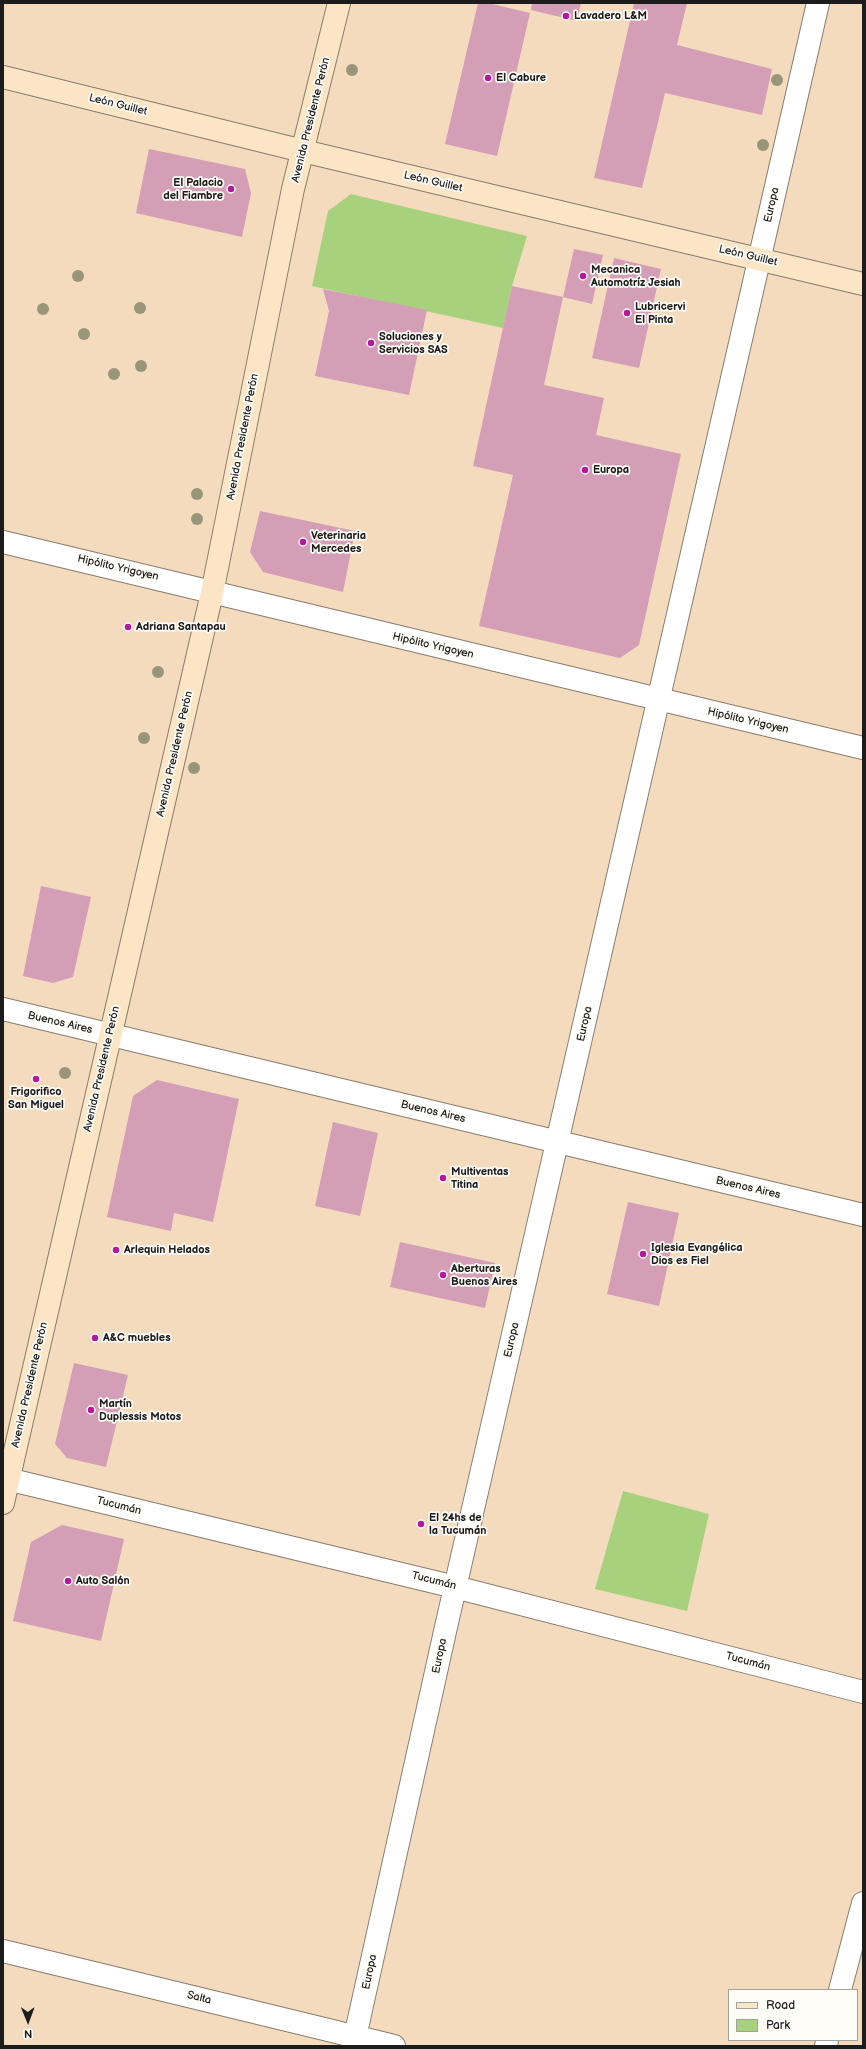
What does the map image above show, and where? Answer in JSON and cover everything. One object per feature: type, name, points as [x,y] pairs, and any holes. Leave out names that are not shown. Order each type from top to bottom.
[{"type":"main road","name":"Avenida Presidente Perón","points":[[3,1503],[6,1478],[212,593],[293,189],[339,3]]},
{"type":"main road","name":"León Guillet","points":[[3,77],[303,151],[863,284]]},
{"type":"street","name":"Europa","points":[[355,2041],[456,1587],[818,3]]},
{"type":"street","name":"Hipólito Yrigoyen","points":[[3,542],[168,580],[212,593],[863,748]]},
{"type":"street","name":"Buenos Aires","points":[[3,1009],[863,1215]]},
{"type":"street","name":"Tucumán","points":[[6,1478],[456,1587],[863,1692]]},
{"type":"street","points":[[840,1989],[863,1903]]},
{"type":"street","name":"Salta","points":[[3,1951],[355,2041],[394,2046]]},
{"type":"green space","points":[[351,194],[527,236],[512,286],[503,328],[312,286],[328,211]]},
{"type":"green space","points":[[623,1491],[709,1514],[687,1611],[595,1589]]},
{"type":"building","name":"El Cabure","points":[[478,3],[488,3],[530,13],[497,156],[445,144]]},
{"type":"building","name":"Lavadero L&M","points":[[532,3],[581,3],[577,21],[531,10]]},
{"type":"building","points":[[634,3],[687,3],[677,45],[772,69],[762,115],[665,93],[642,188],[594,178]]},
{"type":"building","points":[[149,149],[245,169],[251,193],[242,237],[136,213]]},
{"type":"building","name":"Mecanica Automotríz Jesiah","points":[[574,249],[603,255],[592,304],[563,297]]},
{"type":"building","name":"Lubricervi El Pinta","points":[[614,258],[661,269],[639,368],[592,358]]},
{"type":"building","name":"Europa","points":[[512,286],[563,297],[544,385],[604,398],[596,435],[681,454],[639,645],[620,658],[479,626],[513,475],[473,466]]},
{"type":"building","name":"Soluciones y Servicios SAS","points":[[323,289],[427,310],[409,395],[315,376],[329,311]]},
{"type":"building","name":"Veterinaria Mercedes","points":[[260,511],[355,531],[343,592],[263,572],[250,552]]},
{"type":"building","points":[[41,886],[91,897],[73,977],[53,983],[23,976]]},
{"type":"building","points":[[157,1080],[239,1099],[213,1222],[174,1213],[171,1231],[107,1217],[133,1096]]},
{"type":"building","points":[[333,1122],[378,1133],[360,1216],[315,1206]]},
{"type":"building","name":"Iglesia Evangélica Dios es Fiel","points":[[628,1202],[679,1213],[659,1306],[607,1294]]},
{"type":"building","name":"Aberturas Buenos Aires","points":[[400,1242],[495,1263],[485,1308],[390,1287]]},
{"type":"building","name":"Martín Duplessis Motos","points":[[74,1363],[128,1375],[106,1467],[67,1458],[55,1444]]},
{"type":"building","name":"Auto Salón","points":[[62,1525],[124,1539],[101,1641],[13,1621],[31,1542]]},
{"type":"place","name":"Lavadero L&M","points":[[566,16]]},
{"type":"place","name":"El Cabure","points":[[488,78]]},
{"type":"place","name":"El Palacio del Fiambre","points":[[231,189]]},
{"type":"place","name":"Mecanica Automotríz Jesiah","points":[[583,276]]},
{"type":"place","name":"Lubricervi El Pinta","points":[[627,313]]},
{"type":"place","name":"Soluciones y Servicios SAS","points":[[371,343]]},
{"type":"place","name":"Europa","points":[[585,470]]},
{"type":"place","name":"Veterinaria Mercedes","points":[[303,542]]},
{"type":"place","name":"Adriana Santapau","points":[[128,627]]},
{"type":"place","name":"Frigorifico San Miguel","points":[[36,1079]]},
{"type":"place","name":"Multiventas Titina","points":[[443,1178]]},
{"type":"place","name":"Arlequin Helados","points":[[116,1250]]},
{"type":"place","name":"Iglesia Evangélica Dios es Fiel","points":[[643,1254]]},
{"type":"place","name":"Aberturas Buenos Aires","points":[[443,1275]]},
{"type":"place","name":"A&C muebles","points":[[95,1338]]},
{"type":"place","name":"Martín Duplessis Motos","points":[[91,1410]]},
{"type":"place","name":"El 24hs de la Tucumán","points":[[421,1524]]},
{"type":"place","name":"Auto Salón","points":[[68,1581]]}]
